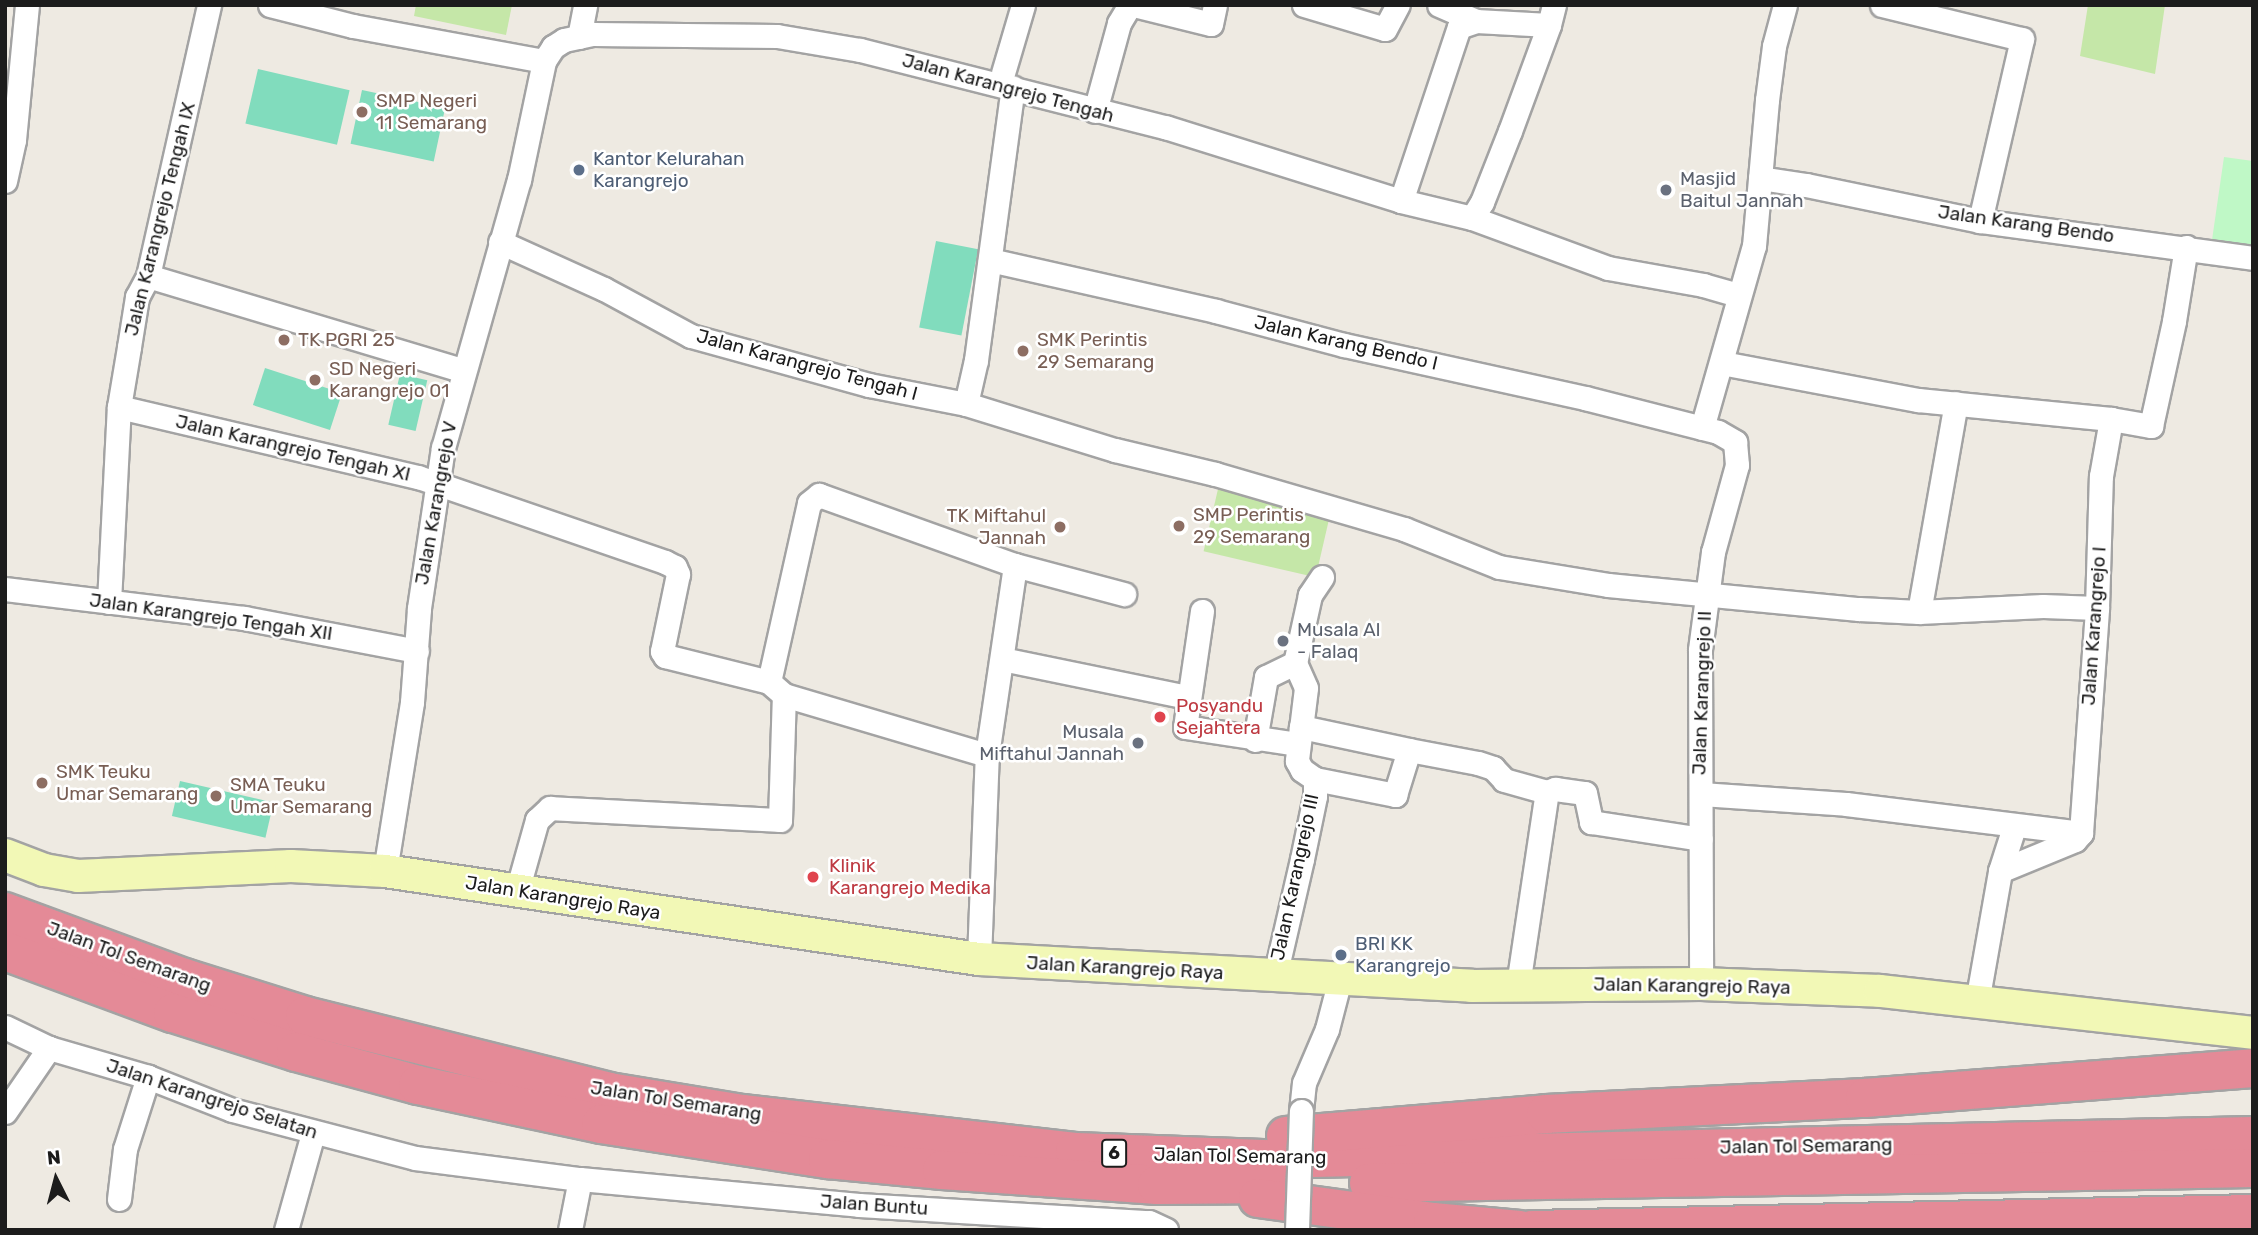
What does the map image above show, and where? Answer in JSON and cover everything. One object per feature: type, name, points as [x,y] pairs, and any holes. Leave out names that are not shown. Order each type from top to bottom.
[{"type":"highway","name":"Jalan Tol Semarang","points":[[5,912],[184,978],[305,1016],[610,1092],[742,1114],[1075,1152],[1270,1159],[2253,1136]]},
{"type":"highway","name":"Jalan Tol Semarang","points":[[5,951],[173,1013],[296,1052],[418,1084],[559,1116],[828,1159],[1157,1185],[1743,1179],[2253,1168]]},
{"type":"highway","points":[[1075,1152],[1415,1123],[1720,1103],[1865,1098],[2253,1068]]},
{"type":"highway","points":[[1157,1185],[1433,1222],[1520,1230]]},
{"type":"highway","points":[[1532,1230],[2253,1214]]},
{"type":"main road","name":"Jalan Karangrejo Raya","points":[[5,855],[44,870],[78,876],[298,866],[385,871],[979,959],[1340,979],[1518,985],[1701,984],[1880,991],[2253,1033]]},
{"type":"street","points":[[5,181],[14,141],[27,5]]},
{"type":"street","name":"Jalan Karangrejo Tengah IX","points":[[109,602],[119,407],[137,297],[148,275],[209,5]]},
{"type":"street","points":[[270,5],[309,10],[544,61]]},
{"type":"street","points":[[579,37],[585,5]]},
{"type":"street","points":[[966,404],[990,260],[1008,80],[1023,5]]},
{"type":"street","points":[[1095,111],[1119,23],[1132,5],[1211,24],[1215,5]]},
{"type":"street","points":[[1304,5],[1385,29],[1398,5]]},
{"type":"street","points":[[1439,5],[1476,21]]},
{"type":"street","points":[[1702,428],[1722,363],[1737,295],[1754,246],[1774,46],[1785,5]]},
{"type":"street","points":[[1882,5],[2022,39],[1980,222]]},
{"type":"street","points":[[1401,201],[1459,27],[1476,21],[1551,15],[1514,122],[1482,202],[1472,218]]},
{"type":"street","name":"Jalan Karangrejo Tengah","points":[[544,61],[553,47],[579,37],[777,36],[860,50],[1008,80],[1095,111],[1165,127],[1401,201],[1472,218],[1608,268],[1703,285],[1737,295]]},
{"type":"street","name":"Jalan Karangrejo V","points":[[385,871],[412,702],[420,596],[436,485],[464,371],[519,180],[544,61]]},
{"type":"street","name":"Jalan Karang Bendo","points":[[1760,178],[1806,185],[1980,222],[2186,247],[2253,258]]},
{"type":"street","name":"Jalan Karangrejo Tengah I","points":[[500,243],[604,289],[691,336],[869,385],[966,404],[1115,450],[1215,474],[1404,529],[1499,567],[1608,585],[1706,592],[1824,606],[1919,612],[2043,606],[2097,608]]},
{"type":"street","points":[[1722,363],[1832,386],[2151,426],[2154,422],[2186,247]]},
{"type":"street","name":"Jalan Karang Bendo I","points":[[990,260],[1216,311],[1344,345],[1585,398],[1702,428]]},
{"type":"street","points":[[148,275],[464,371]]},
{"type":"street","points":[[1919,612],[1956,403]]},
{"type":"street","name":"Jalan Karangrejo Tengah XI","points":[[119,407],[418,477],[675,566],[678,574],[663,654],[777,688]]},
{"type":"street","name":"Jalan Karangrejo I","points":[[2081,833],[2097,608],[2101,476],[2111,419]]},
{"type":"street","name":"Jalan Karangrejo II","points":[[1701,984],[1700,650],[1706,592],[1737,451],[1728,436],[1702,428]]},
{"type":"street","points":[[517,891],[537,820],[550,808],[780,820],[777,688],[809,503],[816,496],[1015,565],[1124,593]]},
{"type":"street","points":[[979,959],[987,755],[1015,565]]},
{"type":"street","points":[[1322,577],[1310,595],[1295,663],[1306,688],[1296,755],[1302,770],[1315,779],[1395,795],[1409,750]]},
{"type":"street","name":"Jalan Karangrejo Tengah XII","points":[[5,589],[244,618],[417,650]]},
{"type":"street","points":[[1202,611],[1188,697],[1186,728],[1255,740],[1299,736],[1409,750],[1478,763],[1493,768],[1504,780],[1547,792],[1555,789],[1587,795],[1591,822],[1701,839]]},
{"type":"street","points":[[1002,659],[1188,697]]},
{"type":"street","points":[[1255,740],[1266,677],[1295,663]]},
{"type":"street","points":[[777,688],[987,755]]},
{"type":"street","name":"Jalan Karangrejo III","points":[[1275,976],[1305,846],[1315,796],[1315,779]]},
{"type":"street","points":[[1518,985],[1547,792]]},
{"type":"street","points":[[1701,794],[1846,804],[2014,827],[2081,833]]},
{"type":"street","points":[[1978,1002],[2000,871],[2014,827]]},
{"type":"street","points":[[2000,871],[2075,840],[2081,833]]},
{"type":"street","points":[[1297,1230],[1302,1089],[1327,1029],[1340,979]]},
{"type":"street","name":"Jalan Karangrejo Selatan","points":[[5,1027],[49,1048],[148,1077],[232,1110],[313,1133],[415,1158],[580,1179]]},
{"type":"street","points":[[5,1112],[49,1048]]},
{"type":"street","points":[[118,1199],[125,1149],[148,1077]]},
{"type":"street","points":[[286,1230],[313,1133]]},
{"type":"street","points":[[570,1230],[580,1179]]},
{"type":"street","name":"Jalan Buntu","points":[[580,1179],[859,1205],[1149,1222],[1166,1230]]},
{"type":"green space","points":[[416,5],[512,5],[506,35],[414,16]]},
{"type":"green space","points":[[2088,5],[2165,5],[2155,74],[2080,56]]},
{"type":"green space","points":[[258,69],[350,90],[337,145],[245,124]]},
{"type":"green space","points":[[362,90],[445,108],[434,161],[351,144]]},
{"type":"green space","points":[[2224,157],[2253,161],[2253,246],[2212,240]]},
{"type":"green space","points":[[936,241],[978,249],[961,336],[919,327]]},
{"type":"green space","points":[[265,368],[342,393],[330,430],[253,405]]},
{"type":"green space","points":[[400,374],[427,380],[416,431],[388,425]]},
{"type":"green space","points":[[1218,489],[1330,515],[1316,577],[1204,551]]},
{"type":"green space","points":[[180,781],[274,803],[265,838],[172,816]]},
{"type":"place","name":"SMP Negeri 11 Semarang","points":[[362,112]]},
{"type":"place","name":"Kantor Kelurahan Karangrejo","points":[[579,170]]},
{"type":"place","name":"Masjid Baitul Jannah","points":[[1666,190]]},
{"type":"place","name":"TK PGRI 25","points":[[284,340]]},
{"type":"place","name":"SMK Perintis 29 Semarang","points":[[1023,351]]},
{"type":"place","name":"SD Negeri Karangrejo 01","points":[[315,380]]},
{"type":"place","name":"SMP Perintis 29 Semarang","points":[[1179,526]]},
{"type":"place","name":"TK Miftahul Jannah","points":[[1060,527]]},
{"type":"place","name":"Musala Al - Falaq","points":[[1283,641]]},
{"type":"place","name":"Posyandu Sejahtera","points":[[1160,717]]},
{"type":"place","name":"Musala Miftahul Jannah","points":[[1138,743]]},
{"type":"place","name":"SMK Teuku Umar Semarang","points":[[42,783]]},
{"type":"place","name":"SMA Teuku Umar Semarang","points":[[216,796]]},
{"type":"place","name":"Klinik Karangrejo Medika","points":[[813,877]]},
{"type":"place","name":"BRI KK Karangrejo","points":[[1341,955]]}]
